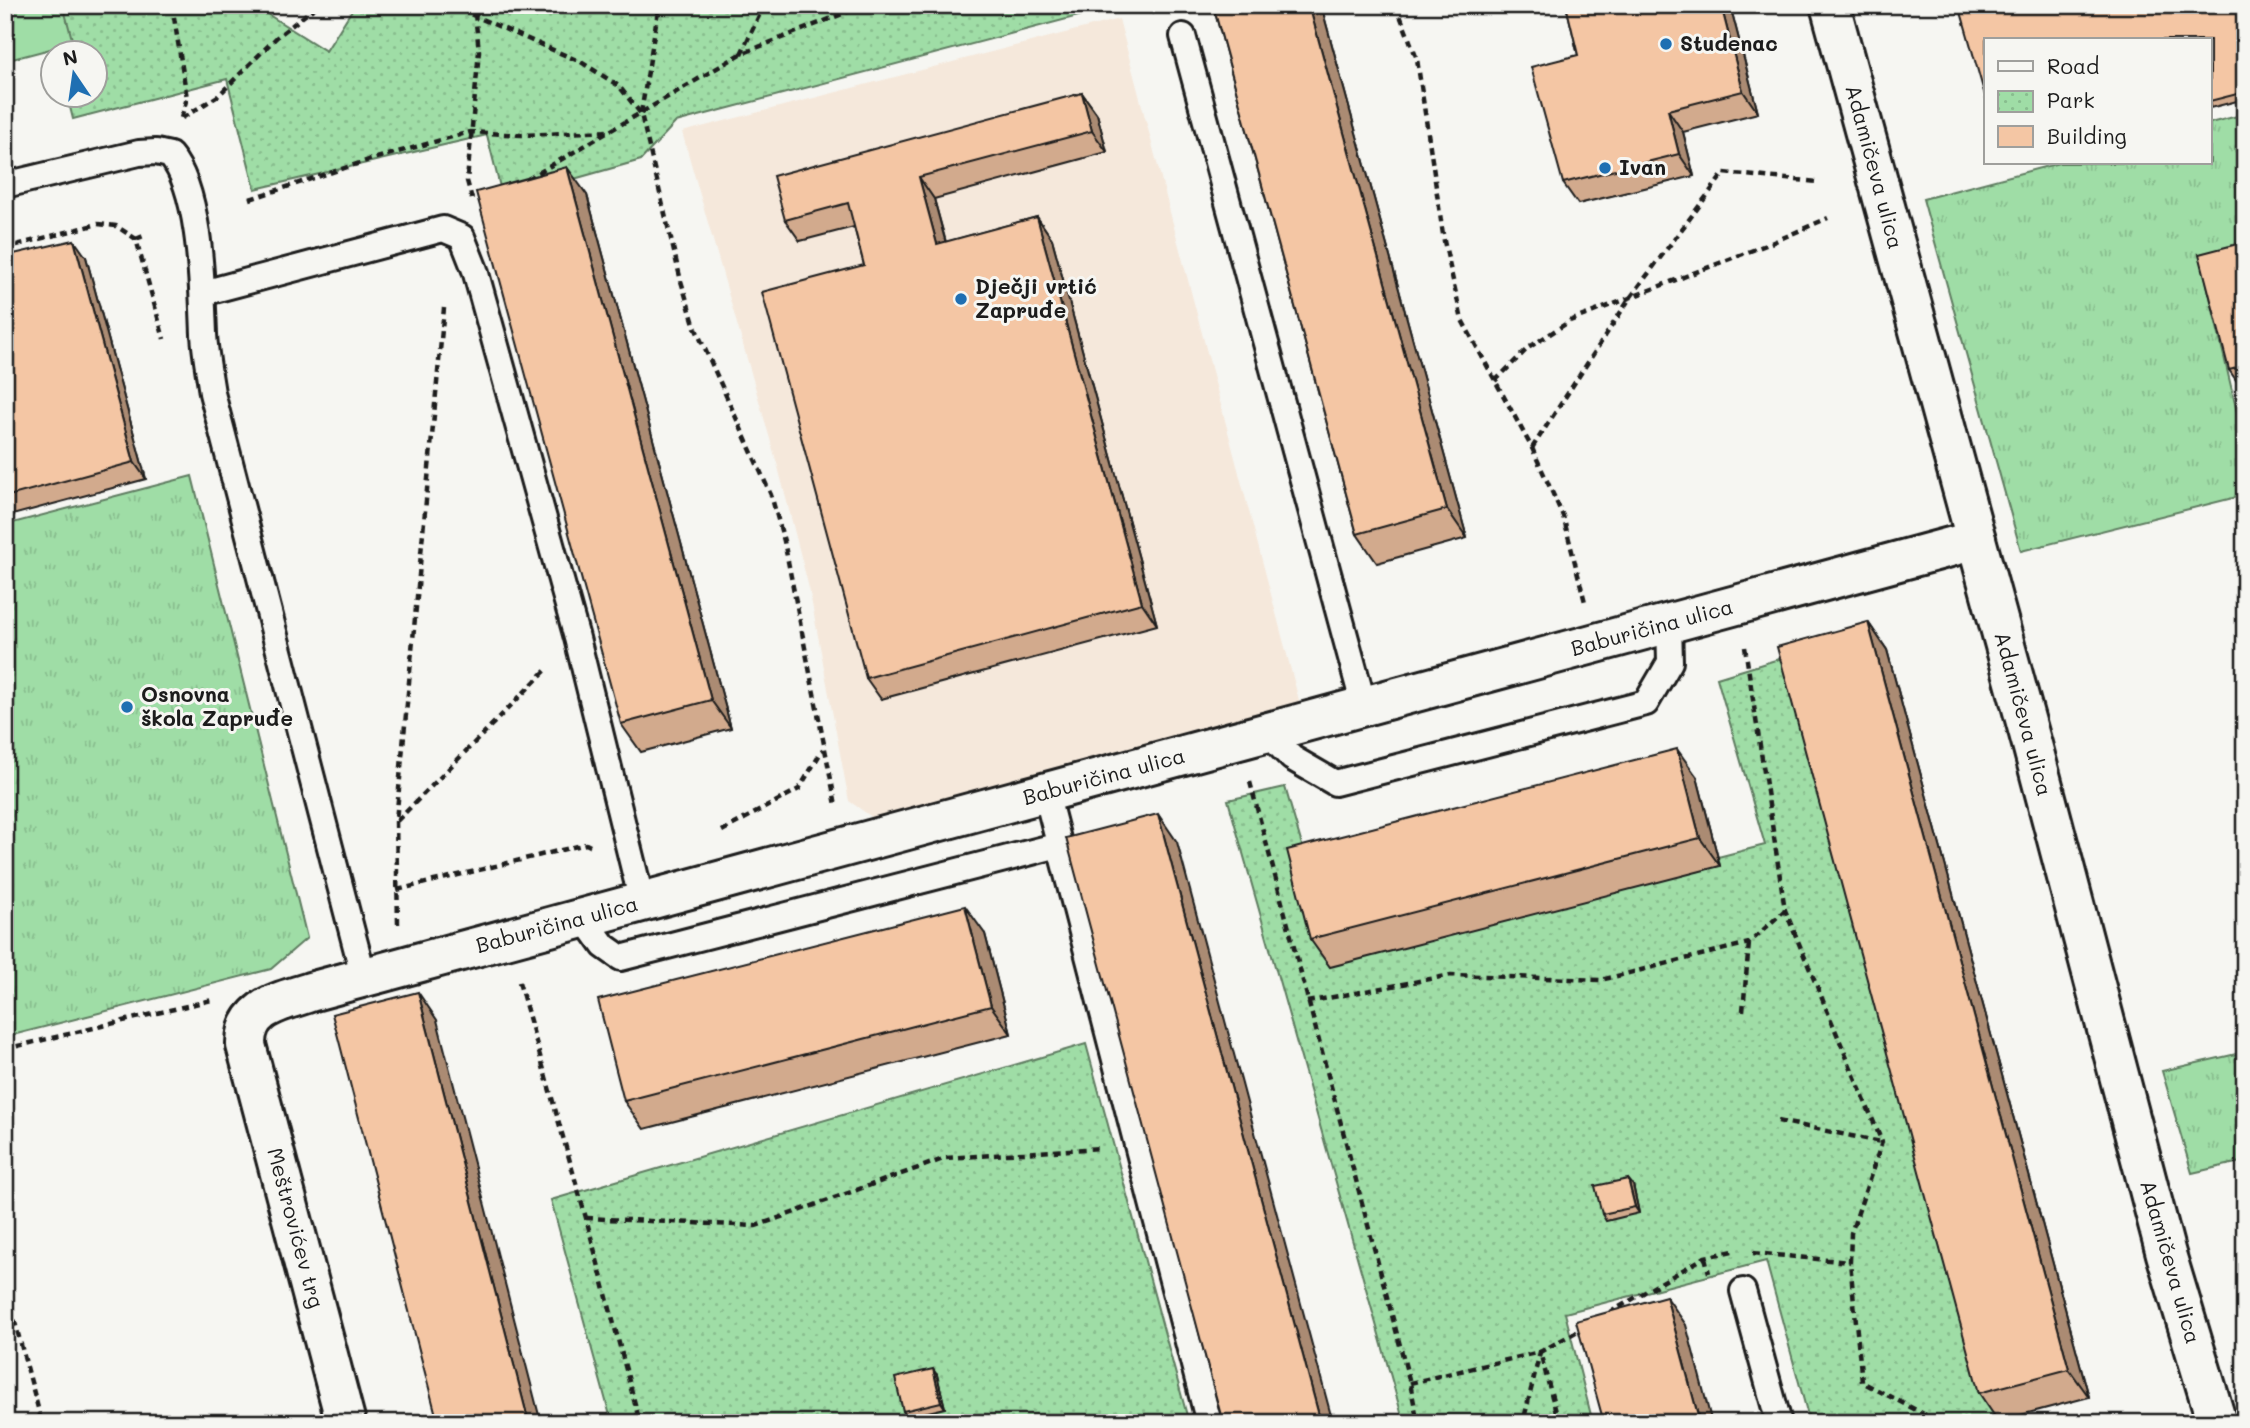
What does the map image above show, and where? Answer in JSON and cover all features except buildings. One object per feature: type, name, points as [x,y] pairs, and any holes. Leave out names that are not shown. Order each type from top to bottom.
[{"type":"street","name":"Adamičeva ulica","points":[[1830,5],[2166,1254],[2217,1423]]},
{"type":"street","name":"Baburičina ulica","points":[[246,1033],[254,1015],[272,1005],[381,973],[1976,540]]},
{"type":"street","name":"Meštrovićev trg","points":[[246,1033],[246,1045],[346,1423]]},
{"type":"lane","points":[[1183,36],[1364,706]]},
{"type":"lane","points":[[5,185],[139,153],[170,155],[183,174],[194,218],[203,293],[204,336],[212,393],[381,973]]},
{"type":"lane","points":[[203,293],[443,229],[462,237],[475,270],[577,638],[642,902]]},
{"type":"lane","points":[[1253,736],[1335,783],[1646,703],[1670,662],[1669,624]]},
{"type":"lane","points":[[1046,793],[1209,1423]]},
{"type":"lane","points":[[584,918],[604,946],[621,958],[1059,845]]},
{"type":"lane","points":[[1743,1291],[1779,1423]]},
{"type":"path","points":[[172,5],[187,98],[180,119],[218,96],[277,37],[318,5]]},
{"type":"path","points":[[449,5],[581,62],[619,86],[641,114]]},
{"type":"path","points":[[474,5],[479,51],[467,181],[475,209]]},
{"type":"path","points":[[474,17],[485,5]]},
{"type":"path","points":[[659,5],[641,114],[695,327],[771,495],[784,541],[845,847]]},
{"type":"path","points":[[741,54],[764,5]]},
{"type":"path","points":[[520,183],[741,54],[865,5]]},
{"type":"path","points":[[1396,5],[1418,59],[1444,241],[1462,320],[1532,448],[1563,516],[1596,644]]},
{"type":"path","points":[[250,199],[369,160],[470,132],[522,135],[612,131]]},
{"type":"path","points":[[1532,448],[1630,298],[1724,173],[1818,182]]},
{"type":"path","points":[[1495,380],[1528,348],[1570,321],[1828,218]]},
{"type":"path","points":[[5,248],[98,224],[116,226],[136,239],[146,235]]},
{"type":"path","points":[[381,973],[446,295]]},
{"type":"path","points":[[1739,605],[1785,909],[1882,1142],[1851,1233],[1850,1262],[1862,1381],[1941,1423]]},
{"type":"path","points":[[397,821],[577,638]]},
{"type":"path","points":[[1253,736],[1307,1002],[1410,1383],[1418,1423]]},
{"type":"path","points":[[1307,1002],[1451,975],[1601,980],[1749,943],[1785,909]]},
{"type":"path","points":[[506,939],[586,1218],[640,1423]]},
{"type":"path","points":[[1743,1011],[1749,943]]},
{"type":"path","points":[[5,1049],[225,997]]},
{"type":"path","points":[[1778,1121],[1882,1142]]},
{"type":"path","points":[[586,1218],[756,1226],[946,1158],[1136,1146]]},
{"type":"path","points":[[1599,1318],[1705,1257],[1732,1251],[1850,1262]]},
{"type":"path","points":[[1732,1251],[1743,1291]]},
{"type":"path","points":[[5,1285],[42,1423]]},
{"type":"path","points":[[1410,1383],[1540,1352],[1587,1325]]},
{"type":"path","points":[[1523,1423],[1540,1352]]},
{"type":"path","points":[[1540,1352],[1559,1423]]},
{"type":"shaded area","name":"Dječji vrtić Zapruđe","points":[[1119,19],[1300,704],[876,820],[849,801],[809,588],[778,467],[682,132]]},
{"type":"green space","points":[[5,5],[63,5],[72,38],[38,38],[38,52],[5,61]]},
{"type":"green space","points":[[44,5],[253,5],[326,51],[355,5],[1120,5],[676,122],[641,160],[503,199],[487,135],[255,189],[227,79],[73,119],[70,108],[108,108],[108,38],[52,38]]},
{"type":"green space","points":[[2245,114],[2245,253],[2202,263],[2245,446],[2245,495],[2021,551],[1923,199],[2055,164],[2212,164],[2212,122]]},
{"type":"green space","name":"Osnovna škola Zapruđe","points":[[192,476],[307,938],[271,969],[5,1037],[5,525]]},
{"type":"green space","points":[[1782,658],[2003,1423],[1810,1423],[1766,1261],[1565,1313],[1593,1423],[1404,1423],[1228,800],[1285,787],[1334,955],[1765,845],[1717,678]]},
{"type":"green space","points":[[1086,1044],[1189,1423],[612,1423],[551,1200]]},
{"type":"green space","points":[[2245,1052],[2245,1161],[2192,1173],[2162,1071]]},
{"type":"place","name":"Studenac","points":[[1666,44]]},
{"type":"place","name":"Ivan","points":[[1605,168]]},
{"type":"place","name":"Dječji vrtić Zapruđe","points":[[961,299]]},
{"type":"place","name":"Osnovna škola Zapruđe","points":[[127,707]]}]
